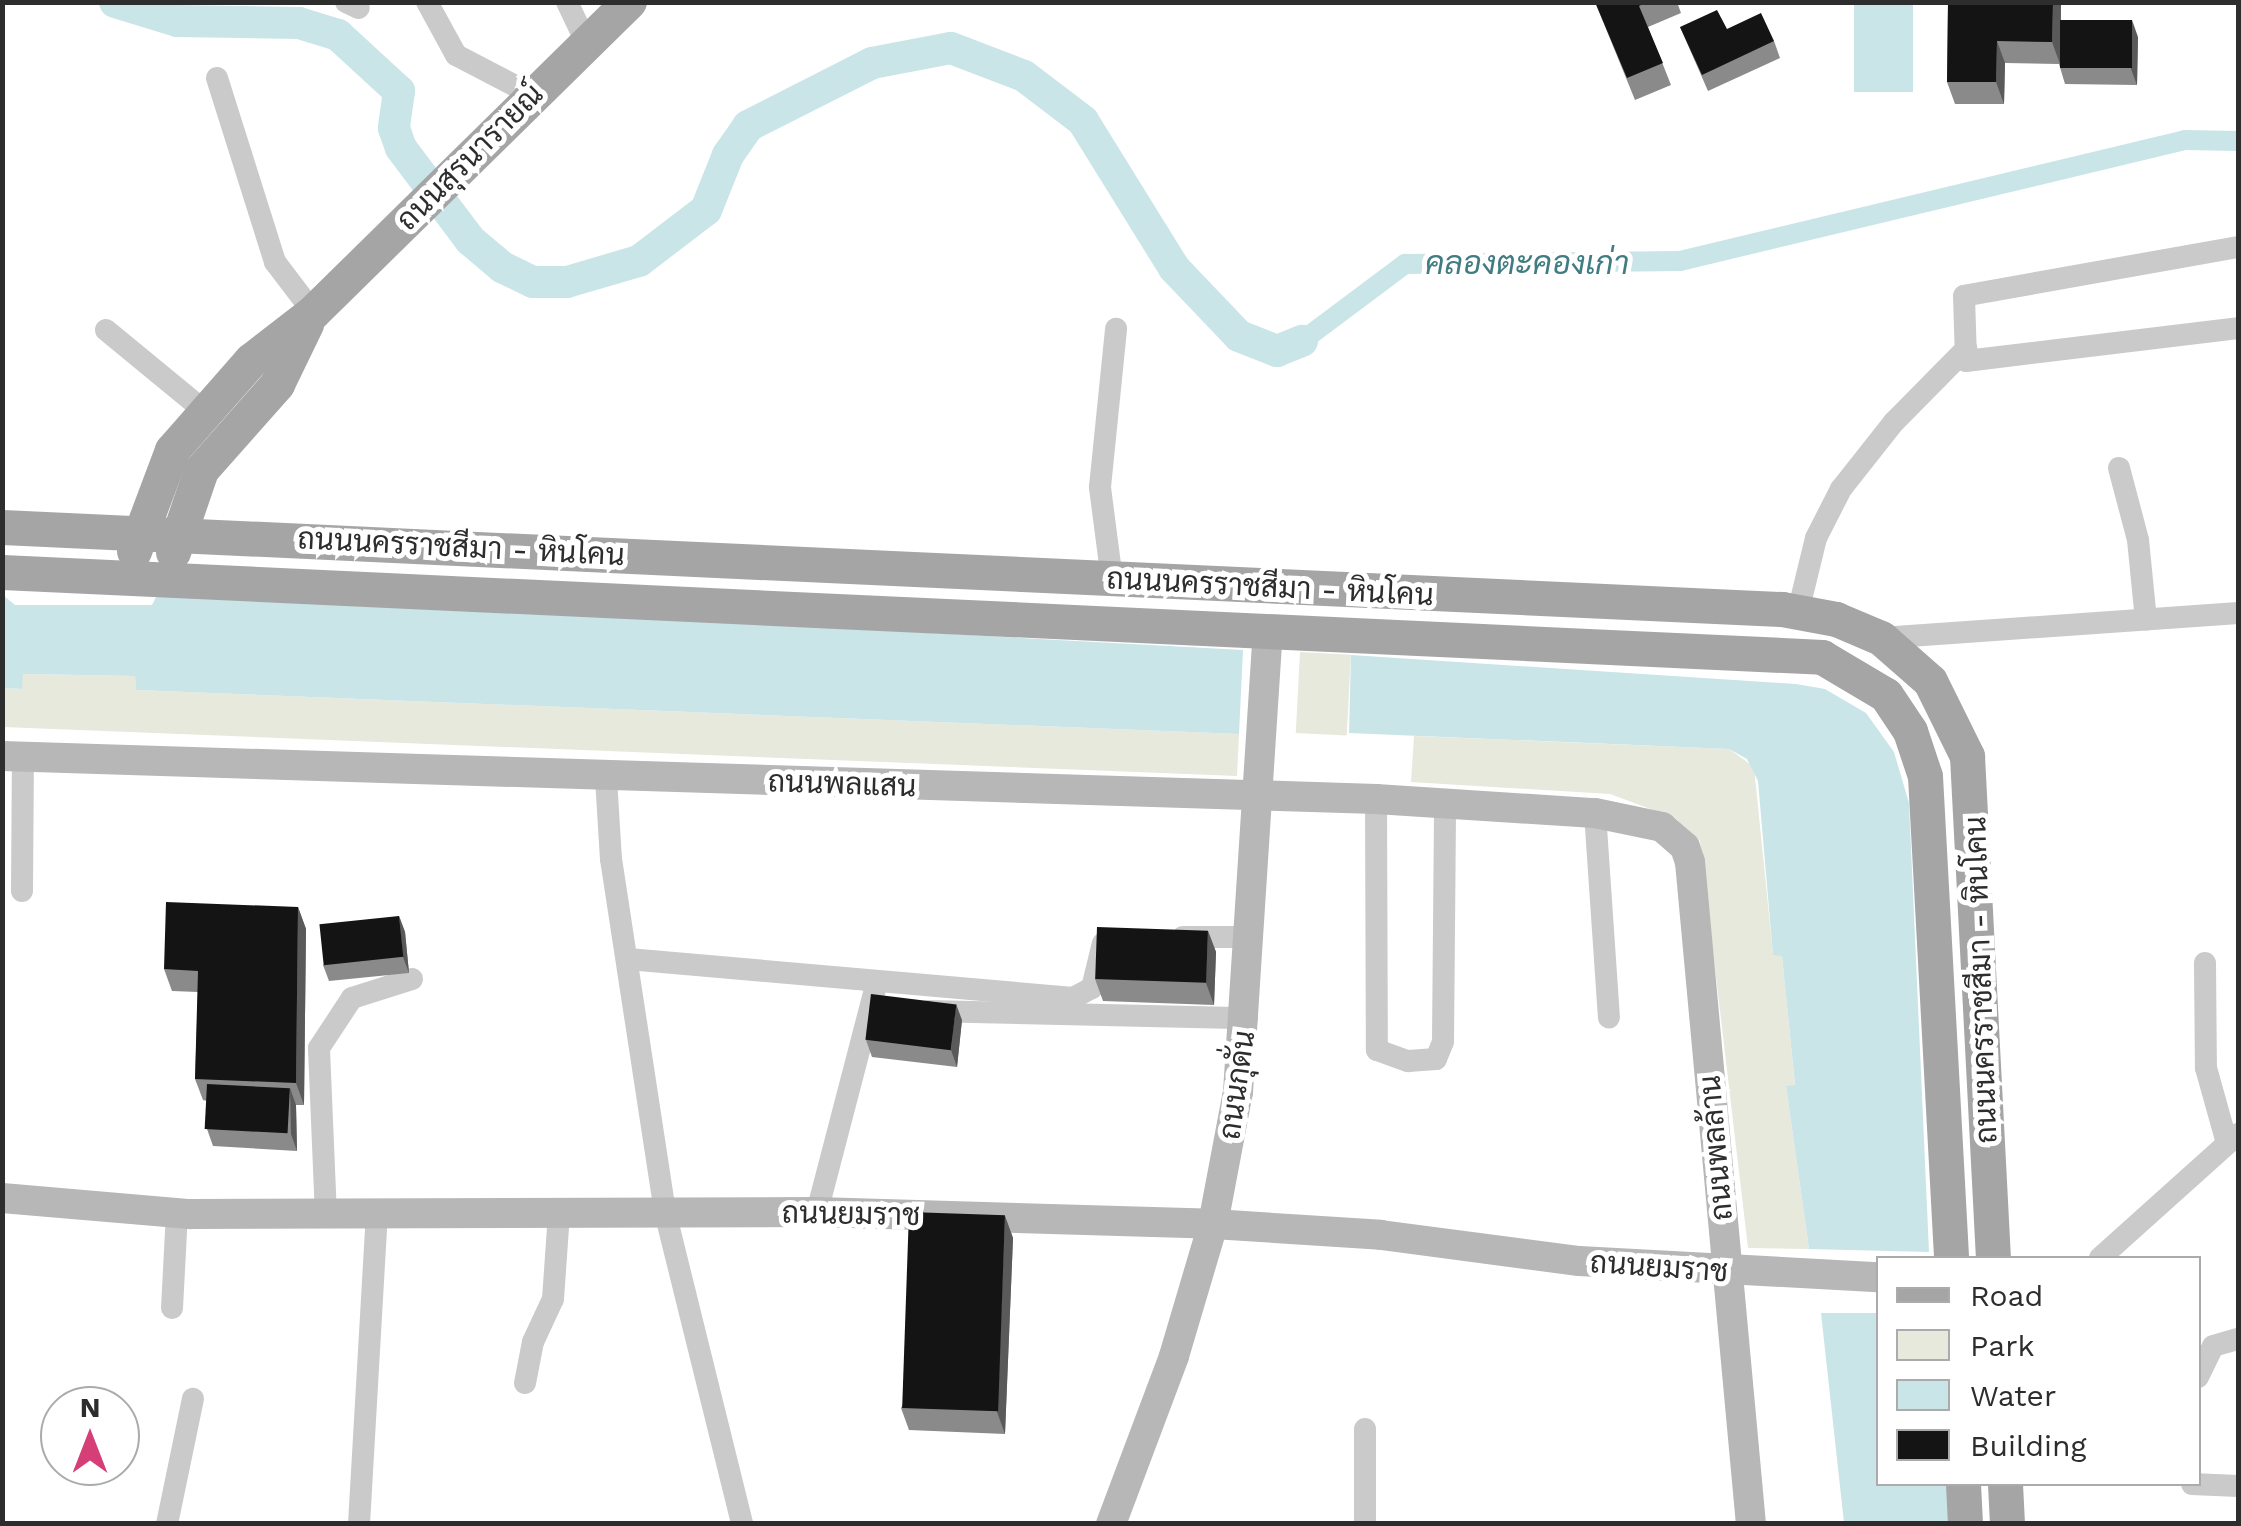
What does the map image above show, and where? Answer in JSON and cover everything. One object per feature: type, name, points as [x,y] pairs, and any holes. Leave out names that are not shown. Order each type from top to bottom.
[{"type":"main road","name":"ถนนสุรนารายณ์","points":[[128,576],[138,531],[172,450],[252,360],[312,312],[628,2]]},
{"type":"main road","name":"ถนนสุรนารายณ์","points":[[169,578],[176,532],[202,470],[277,384],[312,312]]},
{"type":"main road","points":[[52,528],[104,513],[172,450]]},
{"type":"main road","points":[[202,470],[200,509],[234,534]]},
{"type":"main road","name":"ถนนนครราชสีมา - หินโคน","points":[[2,527],[234,534],[1798,612],[1881,638],[1930,681],[1967,756],[1993,1256]]},
{"type":"main road","name":"ถนนนครราชสีมา - หินโคน","points":[[2,572],[1459,636],[1822,657],[1886,695],[1910,731],[1925,776],[1950,1256]]},
{"type":"main road","points":[[1268,630],[1270,587]]},
{"type":"main road","points":[[1963,1486],[1966,1524]]},
{"type":"main road","points":[[2005,1486],[2008,1524]]},
{"type":"street","points":[[427,2],[456,55],[533,95]]},
{"type":"street","points":[[566,2],[586,42]]},
{"type":"street","points":[[217,78],[276,262],[312,312]]},
{"type":"street","points":[[2238,247],[1964,296],[1966,361],[2238,328]]},
{"type":"street","points":[[1112,580],[1100,487],[1116,329]]},
{"type":"street","points":[[106,330],[206,412]]},
{"type":"street","points":[[1798,612],[1816,538],[1841,489],[1924,388],[1966,349]]},
{"type":"street","points":[[2120,468],[2138,540],[2146,620]]},
{"type":"street","points":[[1881,638],[2238,613]]},
{"type":"street","name":"ถนนกุดั่น","points":[[1111,1524],[1174,1356],[1213,1224],[1247,1018],[1268,630]]},
{"type":"street","points":[[13,757],[22,891]]},
{"type":"street","name":"ถนนพลแสน","points":[[13,757],[1445,802],[1596,813],[1648,821],[1676,837]]},
{"type":"street","points":[[606,778],[610,859],[666,1212],[742,1524]]},
{"type":"street","points":[[1376,799],[1377,1050],[1408,1061],[1436,1059],[1442,1042],[1445,802]]},
{"type":"street","points":[[1596,813],[1609,1018]]},
{"type":"street","name":"ถนนพลล้าน","points":[[1676,837],[1690,862],[1751,1524]]},
{"type":"street","points":[[873,996],[1081,998],[1092,988],[1102,944],[1145,938],[1250,937]]},
{"type":"street","points":[[628,959],[873,996],[1247,1018]]},
{"type":"street","points":[[2102,1256],[2233,1138],[2206,1068],[2205,963]]},
{"type":"street","points":[[326,1216],[319,1048],[352,998],[412,980]]},
{"type":"street","points":[[817,1212],[873,996]]},
{"type":"street","name":"ถนนยมราช","points":[[2,1198],[177,1214],[817,1212],[1213,1224],[1727,1273],[1876,1277]]},
{"type":"street","points":[[172,1308],[177,1214]]},
{"type":"street","points":[[524,1383],[533,1342],[553,1299],[559,1214]]},
{"type":"street","points":[[360,1524],[377,1216]]},
{"type":"street","points":[[2201,1371],[2214,1346],[2238,1339]]},
{"type":"street","points":[[166,1524],[193,1400]]},
{"type":"street","points":[[1365,1429],[1365,1524]]},
{"type":"street","points":[[2201,1484],[2238,1486]]},
{"type":"green space","points":[[1300,652],[1351,655],[1347,736],[1296,733]]},
{"type":"green space","points":[[22,674],[135,676],[136,690],[1239,734],[1237,776],[3,727],[3,688],[22,689]]},
{"type":"green space","points":[[1414,736],[1729,749],[1754,767],[1773,954],[1782,955],[1795,1086],[1786,1086],[1809,1249],[1748,1248],[1700,841],[1675,818],[1610,794],[1411,782]]},
{"type":"water","points":[[1854,3],[1913,3],[1913,92],[1854,92]]},
{"type":"water","points":[[159,591],[1243,650],[1239,734],[136,690],[135,676],[23,674],[22,689],[3,688],[3,595],[15,605],[152,605]]},
{"type":"water","points":[[1351,655],[1796,684],[1825,689],[1866,713],[1894,752],[1909,803],[1929,1252],[1809,1249],[1786,1086],[1795,1085],[1782,956],[1773,955],[1758,781],[1747,759],[1729,749],[1349,733]]},
{"type":"water","points":[[1821,1313],[1876,1313],[1876,1486],[1947,1486],[1949,1523],[1844,1523]]},
{"type":"building","points":[[1595,2],[1647,2],[1639,6],[1663,63],[1627,78]]},
{"type":"building","points":[[1948,2],[2053,2],[2052,42],[1997,41],[1996,82],[1947,82]]},
{"type":"building","points":[[1717,10],[1727,29],[1761,13],[1774,41],[1702,75],[1680,27]]},
{"type":"building","points":[[2060,20],[2132,20],[2132,68],[2060,68]]},
{"type":"building","points":[[166,902],[298,907],[296,1083],[195,1079],[198,971],[164,969]]},
{"type":"building","points":[[399,916],[403,957],[324,965],[319,924]]},
{"type":"building","points":[[1097,927],[1208,931],[1206,983],[1095,979]]},
{"type":"building","points":[[871,994],[956,1004],[951,1050],[865,1040]]},
{"type":"building","points":[[207,1084],[290,1088],[288,1133],[205,1129]]},
{"type":"building","points":[[909,1212],[1005,1215],[998,1411],[902,1408]]},
{"type":"waterway","name":"คลองตะคองเก่า","points":[[115,2],[177,21],[299,23],[338,35],[399,91],[394,128],[401,148],[470,240],[502,267],[533,282],[567,282],[639,261],[706,210],[728,155],[748,126],[872,63],[951,48],[1024,76],[1083,121],[1174,268],[1239,336],[1277,351],[1302,341]]},
{"type":"waterway","name":"คลองตะคองเก่า","points":[[1302,341],[1405,264],[1680,261],[2185,140],[2238,141]]}]
